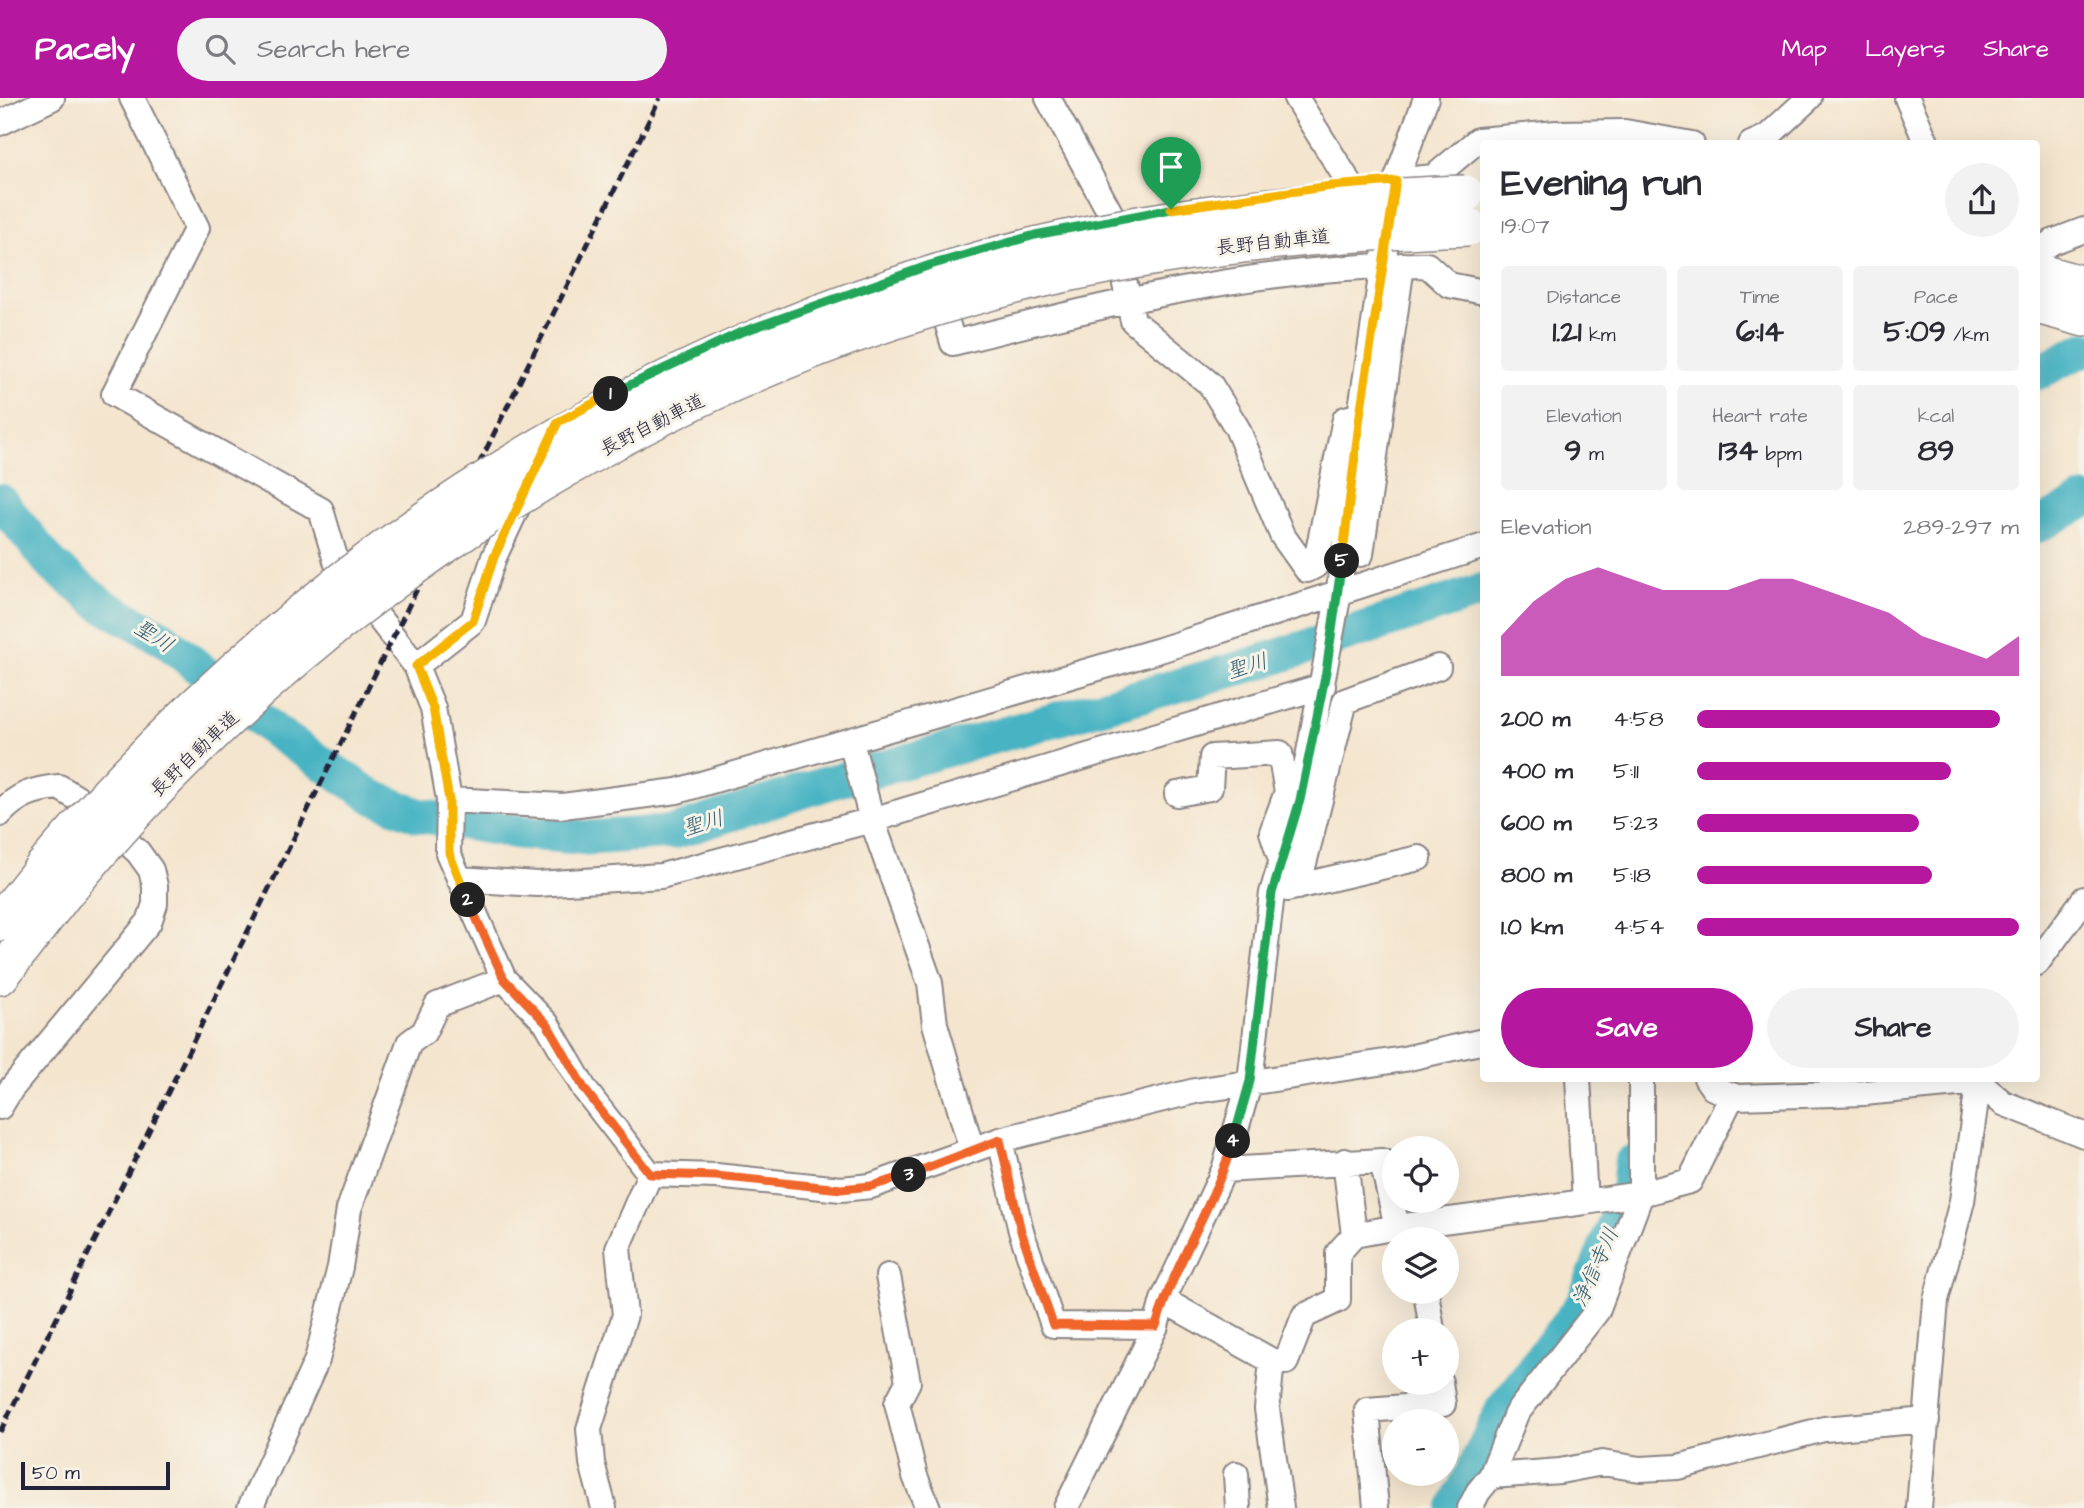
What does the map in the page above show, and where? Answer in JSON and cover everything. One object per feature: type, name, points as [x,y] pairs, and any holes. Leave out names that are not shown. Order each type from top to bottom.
[{"type":"highway","name":"長野自動車道","points":[[0,976],[55,880],[133,766],[183,715],[233,668],[344,578],[493,474],[595,416],[702,362],[857,300],[983,259],[1041,245],[1161,221],[1283,205],[1476,211]]},
{"type":"highway","points":[[2041,249],[2084,285]]},
{"type":"highway","points":[[2040,306],[2084,318]]},
{"type":"highway","name":"長野自動車道","points":[[0,922],[55,880]]},
{"type":"street","points":[[0,123],[52,98]]},
{"type":"street","points":[[132,98],[197,228],[114,394],[321,510],[337,564],[416,666],[433,708],[449,800],[449,853],[504,979],[547,1024],[585,1090],[650,1174]]},
{"type":"street","points":[[1048,98],[1114,220],[1133,321],[1210,384],[1237,428],[1282,535],[1307,569],[1315,566],[1345,419],[1370,419]]},
{"type":"street","points":[[1296,98],[1350,184]]},
{"type":"street","points":[[1066,1508],[1156,1326],[1163,1300],[1224,1170],[1250,1081],[1272,893],[1300,800],[1370,419],[1393,265],[1396,181],[1426,98]]},
{"type":"street","points":[[1760,140],[1767,137],[1809,98]]},
{"type":"street","points":[[1907,98],[1925,140]]},
{"type":"street","points":[[416,666],[473,621],[494,557],[558,422],[739,333],[930,265],[1035,235],[1229,199],[1434,177],[1478,140],[1557,133],[1625,132],[1670,140]]},
{"type":"street","points":[[2041,249],[2084,230]]},
{"type":"street","points":[[930,265],[953,343],[1127,300],[1256,278],[1393,265],[1427,265],[1449,285],[1480,291]]},
{"type":"street","points":[[1361,554],[1370,419]]},
{"type":"street","points":[[449,800],[563,806],[677,791],[1160,650],[1480,548]]},
{"type":"street","points":[[80,800],[173,708],[337,564]]},
{"type":"street","points":[[1298,887],[1345,701],[1438,667]]},
{"type":"street","points":[[459,879],[537,884],[661,876],[872,820],[1324,679]]},
{"type":"street","points":[[851,742],[872,820],[930,983],[935,1024],[972,1150]]},
{"type":"street","points":[[1177,794],[1210,788],[1212,757],[1280,753],[1287,792],[1272,832],[1282,863]]},
{"type":"street","points":[[0,814],[13,799],[43,788],[59,788],[80,800],[138,852],[151,870],[155,886],[155,904],[149,922],[11,1089],[0,1107]]},
{"type":"street","points":[[1272,893],[1419,858]]},
{"type":"street","points":[[2040,959],[2084,899]]},
{"type":"street","points":[[250,1508],[317,1360],[340,1267],[349,1209],[409,1044],[424,1032],[437,1005],[504,979]]},
{"type":"street","points":[[650,1174],[716,1176],[841,1189],[871,1186],[1000,1140],[1195,1091],[1404,1059],[1480,1042]]},
{"type":"street","points":[[1578,1082],[1586,1202]]},
{"type":"street","points":[[1470,1508],[1491,1476],[1516,1414],[1597,1311],[1641,1195],[1642,1082]]},
{"type":"street","points":[[1709,1082],[1713,1087],[1732,1096],[1864,1093],[1960,1082]]},
{"type":"street","points":[[1919,1508],[1936,1300],[1962,1201],[1978,1082]]},
{"type":"street","points":[[1980,1082],[2003,1103],[2075,1132],[2084,1146]]},
{"type":"street","points":[[1434,1227],[1641,1195],[1690,1181],[1732,1096]]},
{"type":"street","points":[[1000,1140],[1021,1231],[1053,1325],[1156,1326]]},
{"type":"street","points":[[1346,1161],[1354,1235]]},
{"type":"street","points":[[1224,1170],[1382,1161],[1408,1227]]},
{"type":"street","points":[[604,1508],[592,1463],[589,1429],[625,1315],[618,1248],[650,1174]]},
{"type":"street","points":[[1163,1300],[1272,1361],[1286,1362],[1304,1316],[1338,1300],[1338,1253],[1354,1235],[1382,1233]]},
{"type":"street","points":[[888,1276],[908,1382],[897,1403],[915,1476],[928,1508]]},
{"type":"street","points":[[1272,1361],[1267,1409],[1281,1508]]},
{"type":"street","points":[[1376,1508],[1367,1410],[1443,1404],[1442,1395]]},
{"type":"street","points":[[1491,1476],[1560,1471],[1602,1464],[1640,1469],[1678,1467],[1824,1429],[1927,1420]]},
{"type":"street","points":[[1236,1474],[1238,1508]]},
{"type":"waterway","name":"聖川","points":[[2040,371],[2084,349]]},
{"type":"waterway","name":"聖川","points":[[0,501],[52,565],[102,605],[163,638],[277,733],[373,797],[418,815],[518,832],[588,838],[674,832],[828,783],[1251,665],[1480,591]]},
{"type":"waterway","name":"浄信寺川","points":[[2040,524],[2084,501]]},
{"type":"waterway","name":"浄信寺川","points":[[1455,1508],[1502,1410],[1584,1302],[1629,1187],[1631,1163]]},
{"type":"railway","points":[[0,1432],[660,98]]},
{"type":"route","points":[[1396,181],[1360,415],[1338,598],[1326,672],[1300,800],[1272,893],[1250,1081],[1224,1170],[1163,1300],[1156,1326],[1053,1325],[1021,1231],[1000,1140],[910,1174],[871,1186],[841,1189],[716,1176],[650,1174],[585,1090],[547,1024],[504,979],[449,853],[449,800],[433,708],[416,666],[473,621],[494,557],[558,422],[739,333],[930,265],[1035,235],[1171,209],[1331,186],[1396,181]]}]
